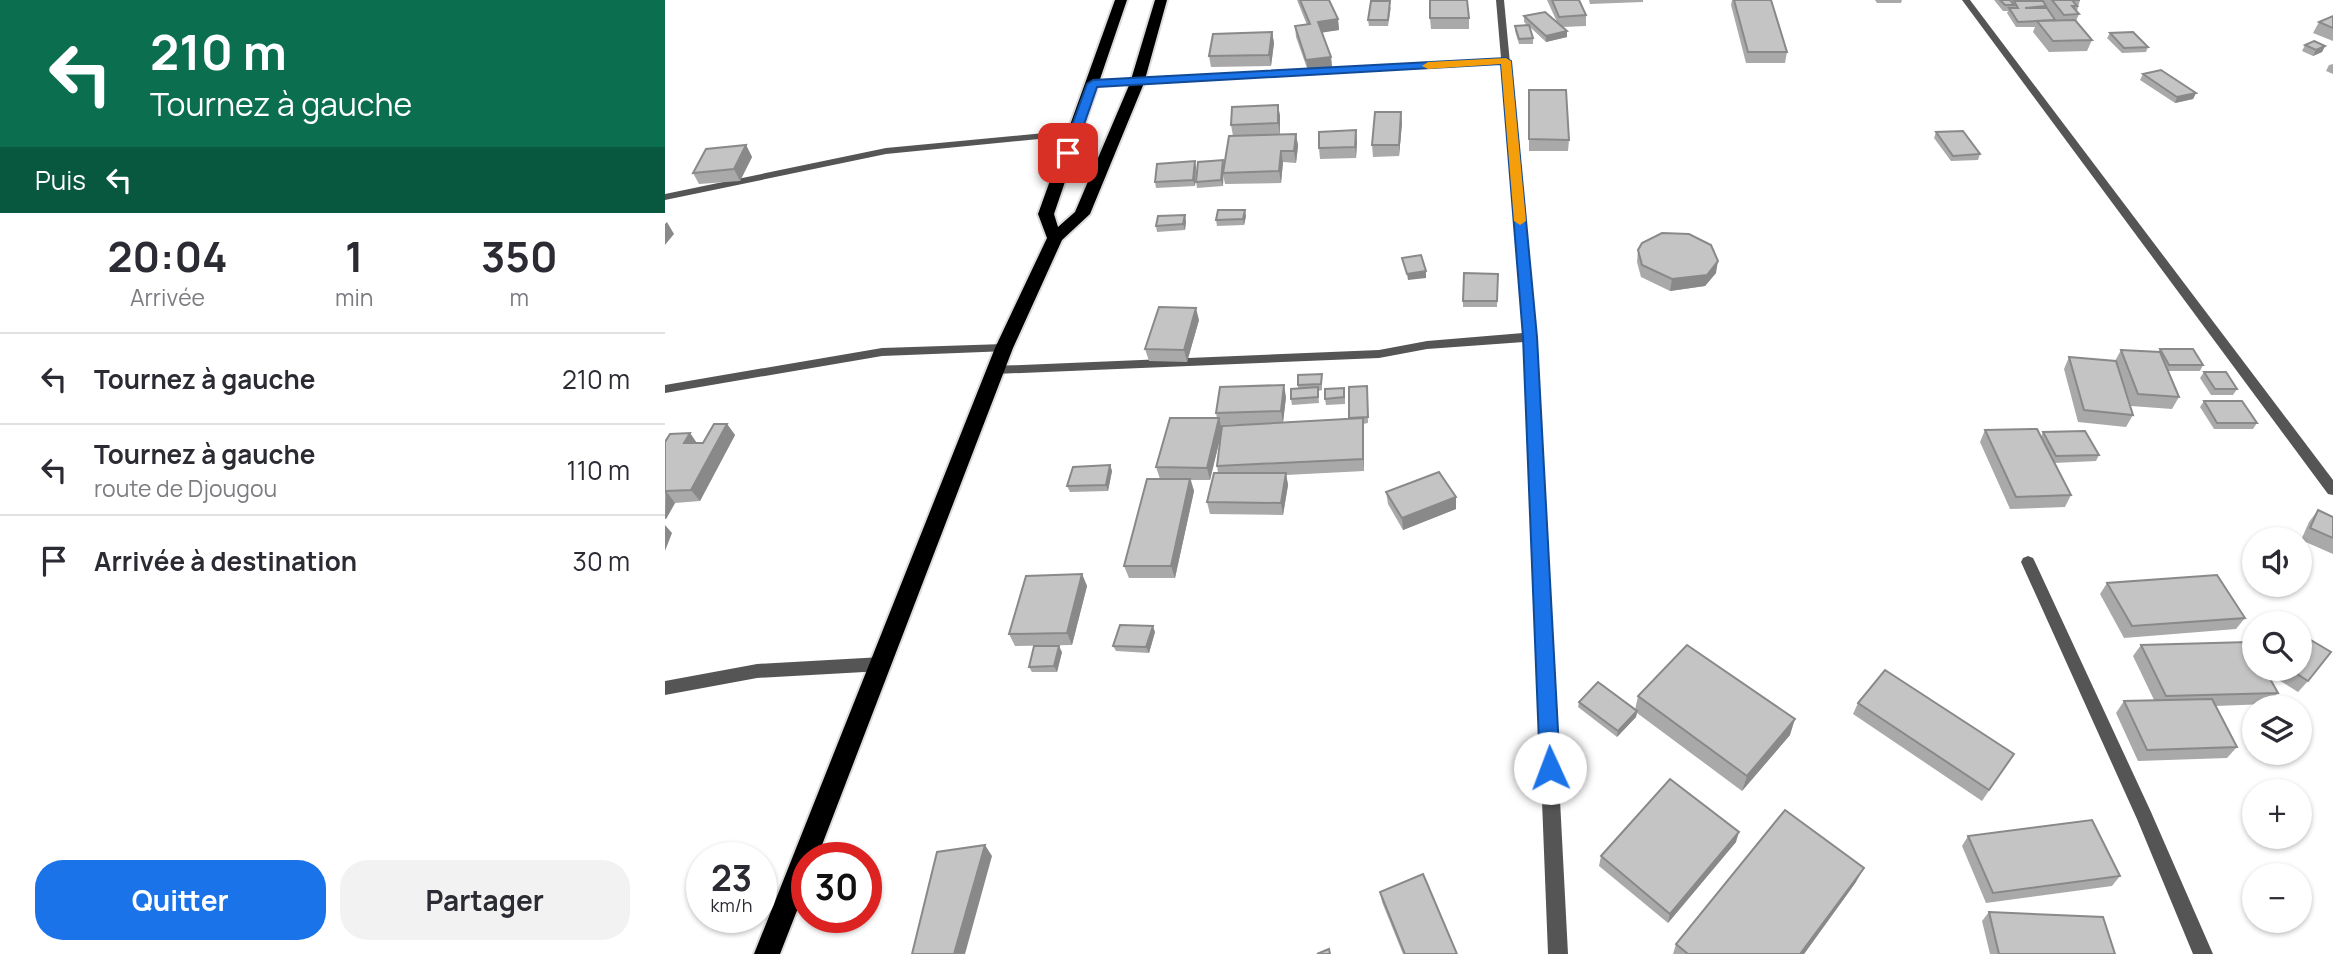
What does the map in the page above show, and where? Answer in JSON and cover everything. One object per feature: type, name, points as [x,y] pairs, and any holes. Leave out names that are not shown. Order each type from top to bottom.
[{"type":"highway","points":[[1055,237],[1046,214],[1121,0]]},
{"type":"highway","points":[[767,954],[1004,348],[1055,237],[1082,214],[1137,83],[1161,0]]},
{"type":"street","points":[[1500,0],[1530,337],[1558,954]]},
{"type":"street","points":[[1966,0],[2333,490]]},
{"type":"street","points":[[1093,84],[1506,61]]},
{"type":"street","points":[[665,197],[886,152],[1076,133]]},
{"type":"street","points":[[995,370],[1379,354],[1427,345],[1530,337]]},
{"type":"street","points":[[665,389],[882,352],[1004,348]]},
{"type":"street","points":[[2028,562],[2145,818],[2203,954]]},
{"type":"street","points":[[665,688],[757,671],[882,664]]},
{"type":"building","points":[[1300,0],[1329,0],[1338,19],[1318,22],[1331,57],[1306,60],[1295,26],[1310,24]]},
{"type":"building","points":[[1430,0],[1467,0],[1469,18],[1430,18]]},
{"type":"building","points":[[1552,0],[1579,0],[1586,15],[1559,17]]},
{"type":"building","points":[[1734,0],[1771,0],[1787,52],[1748,52]]},
{"type":"building","points":[[2000,0],[2010,0],[2014,5],[2005,5]]},
{"type":"building","points":[[2052,0],[2072,0],[2077,6],[2072,6],[2079,14],[2064,15]]},
{"type":"building","points":[[1371,1],[1390,1],[1388,20],[1368,20]]},
{"type":"building","points":[[2014,1],[2043,1],[2046,6],[2025,8],[2047,8],[2055,20],[2018,22],[2009,8],[2018,8]]},
{"type":"building","points":[[1545,12],[1567,31],[1546,36],[1524,16]]},
{"type":"building","points":[[2333,16],[2333,28],[2319,22]]},
{"type":"building","points":[[2075,20],[2092,40],[2053,41],[2037,21]]},
{"type":"building","points":[[1529,25],[1533,38],[1519,39],[1515,26]]},
{"type":"building","points":[[1272,32],[1269,55],[1209,56],[1213,34]]},
{"type":"building","points":[[2133,32],[2148,47],[2124,48],[2110,33]]},
{"type":"building","points":[[2314,41],[2325,46],[2316,50],[2305,45]]},
{"type":"building","points":[[2161,70],[2196,93],[2177,97],[2143,74]]},
{"type":"building","points":[[1529,90],[1566,90],[1569,140],[1529,139]]},
{"type":"building","points":[[1278,105],[1278,123],[1231,125],[1232,107]]},
{"type":"building","points":[[1375,112],[1401,112],[1399,145],[1372,145]]},
{"type":"building","points":[[1356,130],[1355,147],[1319,148],[1319,132]]},
{"type":"building","points":[[1963,131],[1980,154],[1953,156],[1936,132]]},
{"type":"building","points":[[1296,134],[1294,151],[1281,151],[1279,171],[1223,173],[1229,136]]},
{"type":"building","points":[[746,145],[734,169],[693,173],[706,149]]},
{"type":"building","points":[[1223,160],[1221,180],[1196,182],[1198,162]]},
{"type":"building","points":[[1195,161],[1193,180],[1155,182],[1157,164]]},
{"type":"building","points":[[1218,210],[1245,210],[1243,219],[1216,220]]},
{"type":"building","points":[[1185,215],[1183,224],[1156,226],[1158,216]]},
{"type":"building","points":[[1662,233],[1689,234],[1711,245],[1718,261],[1707,275],[1672,279],[1642,265],[1638,250],[1642,243]]},
{"type":"building","points":[[1421,255],[1426,271],[1407,274],[1402,258]]},
{"type":"building","points":[[1464,273],[1498,274],[1497,301],[1463,301]]},
{"type":"building","points":[[1159,307],[1196,308],[1184,350],[1145,349]]},
{"type":"building","points":[[2160,349],[2193,349],[2203,365],[2169,365]]},
{"type":"building","points":[[2121,350],[2160,352],[2179,397],[2138,394]]},
{"type":"building","points":[[2069,357],[2116,361],[2133,415],[2084,410]]},
{"type":"building","points":[[2204,372],[2226,372],[2237,389],[2215,389]]},
{"type":"building","points":[[1322,374],[1321,384],[1298,385],[1298,375]]},
{"type":"building","points":[[1284,385],[1281,411],[1216,413],[1220,387]]},
{"type":"building","points":[[1367,386],[1368,417],[1349,418],[1349,387]]},
{"type":"building","points":[[1318,387],[1318,397],[1291,399],[1291,389]]},
{"type":"building","points":[[1344,388],[1344,397],[1325,399],[1325,389]]},
{"type":"building","points":[[2204,401],[2242,401],[2257,423],[2217,423]]},
{"type":"building","points":[[1170,418],[1219,418],[1207,468],[1156,467]]},
{"type":"building","points":[[1363,418],[1363,459],[1217,466],[1222,426]]},
{"type":"building","points":[[714,424],[727,424],[691,490],[665,493],[665,442],[670,434],[690,433],[684,443],[703,443]]},
{"type":"building","points":[[2037,429],[2071,495],[2016,497],[1985,430]]},
{"type":"building","points":[[2085,431],[2099,455],[2056,456],[2043,432]]},
{"type":"building","points":[[1110,465],[1106,485],[1067,486],[1073,467]]},
{"type":"building","points":[[1439,472],[1456,497],[1402,518],[1386,492]]},
{"type":"building","points":[[1214,473],[1286,473],[1281,503],[1207,502]]},
{"type":"building","points":[[1147,479],[1190,479],[1171,566],[1124,566]]},
{"type":"building","points":[[2318,510],[2333,517],[2333,538],[2312,529]]},
{"type":"building","points":[[1082,574],[1067,633],[1009,634],[1026,576]]},
{"type":"building","points":[[2217,575],[2242,613],[2242,618],[2132,626],[2107,583]]},
{"type":"building","points":[[1120,625],[1153,626],[1146,647],[1113,646]]},
{"type":"building","points":[[2312,641],[2331,652],[2312,676]]},
{"type":"building","points":[[2242,642],[2242,681],[2271,681],[2278,693],[2166,696],[2141,645]]},
{"type":"building","points":[[1687,645],[1795,719],[1747,776],[1638,696]]},
{"type":"building","points":[[1034,646],[1059,646],[1054,666],[1029,667]]},
{"type":"building","points":[[1885,670],[2014,754],[1989,790],[1858,703]]},
{"type":"building","points":[[1598,682],[1637,711],[1618,731],[1579,702]]},
{"type":"building","points":[[2212,699],[2237,747],[2147,750],[2124,701]]},
{"type":"building","points":[[1670,779],[1739,832],[1670,914],[1601,856]]},
{"type":"building","points":[[1785,810],[1864,868],[1800,954],[1688,954],[1676,944]]},
{"type":"building","points":[[2092,820],[2120,876],[1993,893],[1968,836]]},
{"type":"building","points":[[985,845],[954,954],[912,954],[937,852]]},
{"type":"building","points":[[1423,874],[1457,954],[1405,954],[1380,892]]},
{"type":"building","points":[[1989,912],[2103,917],[2115,954],[1999,954]]},
{"type":"building","points":[[1329,949],[1330,954],[1317,954]]},
{"type":"slow traffic","points":[[1428,66],[1506,61],[1520,221]]},
{"type":"route","points":[[1068,153],[1093,84],[1506,61],[1530,337],[1550,768]]}]
